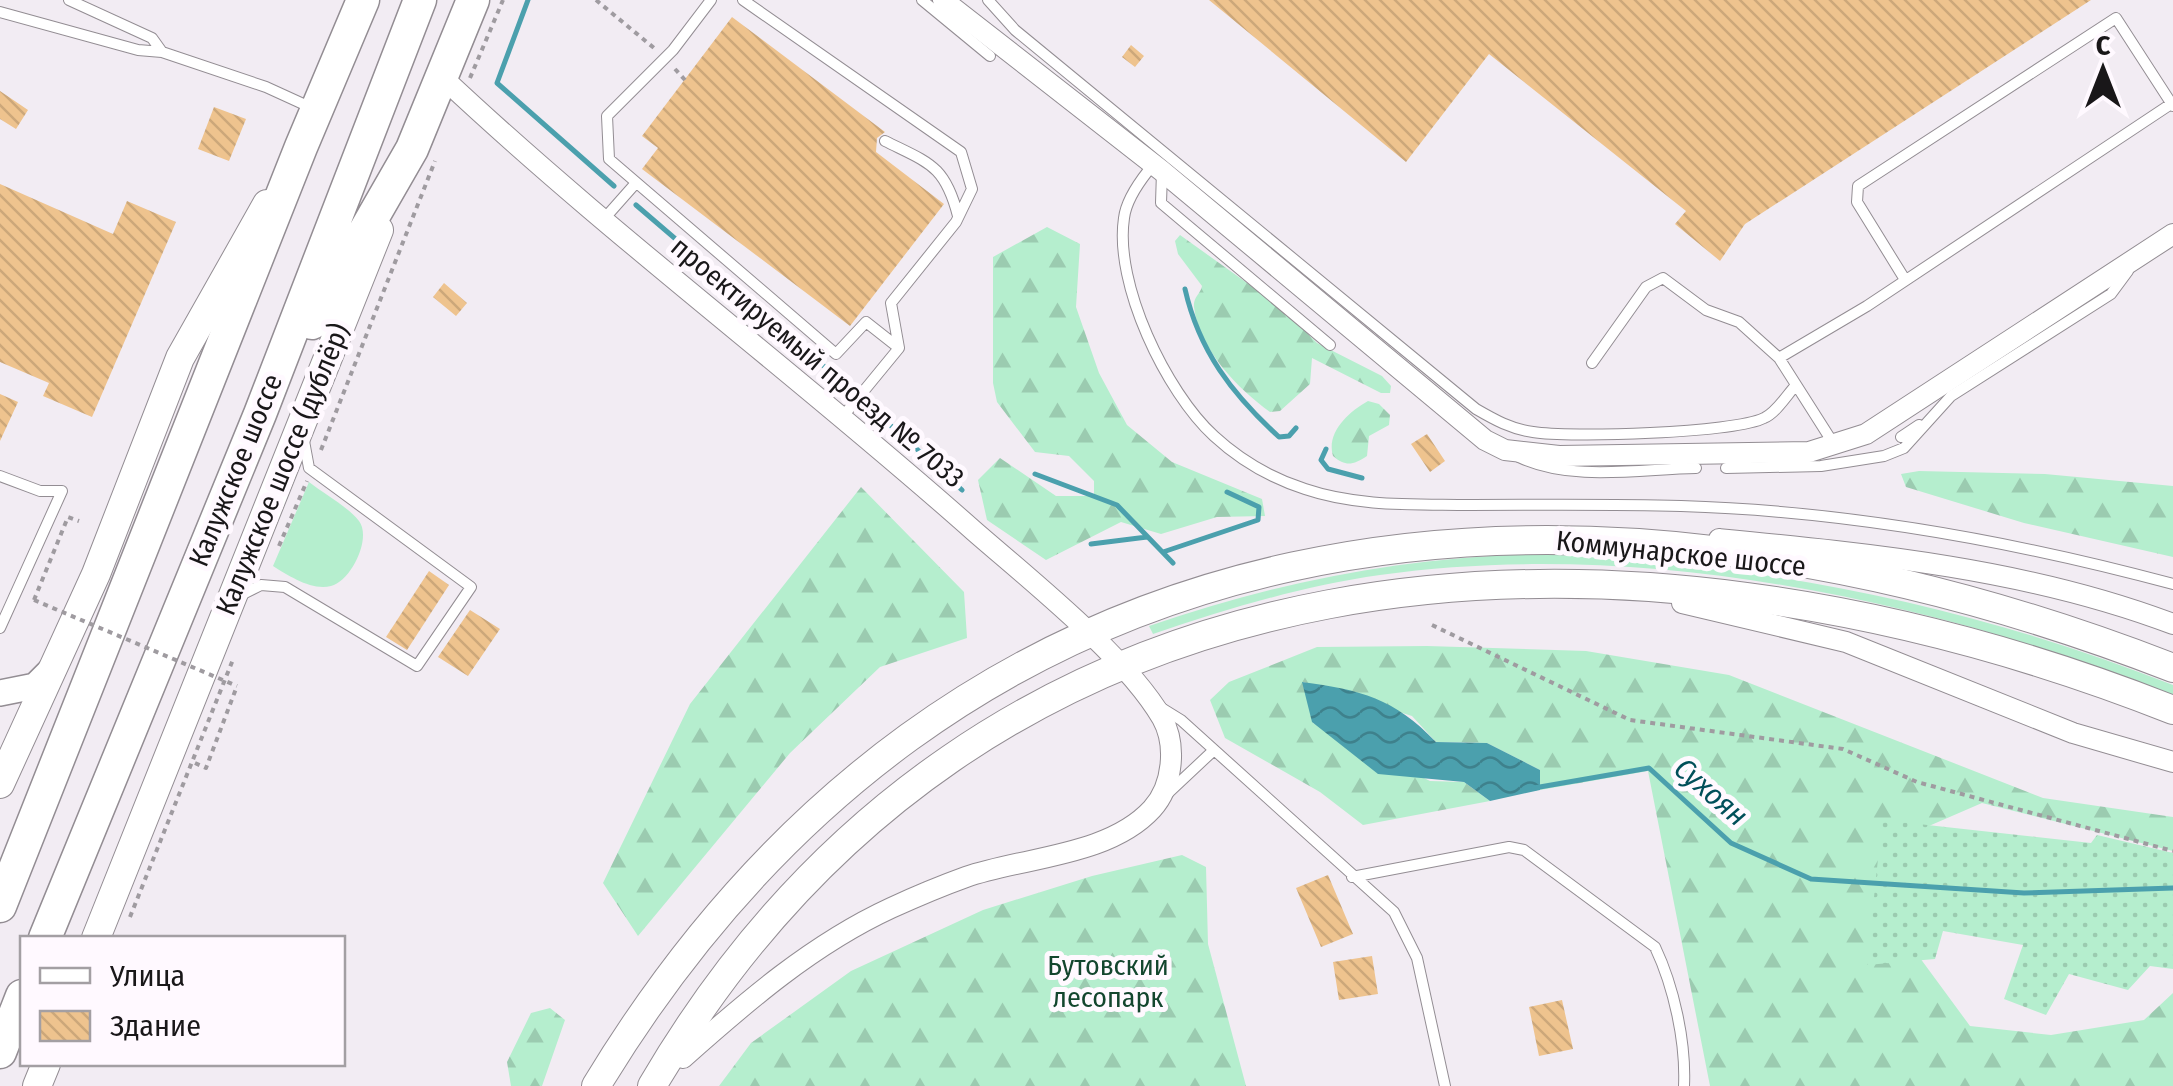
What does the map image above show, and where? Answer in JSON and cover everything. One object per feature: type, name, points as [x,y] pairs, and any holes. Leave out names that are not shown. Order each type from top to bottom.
[{"type":"highway","name":"Калужское шоссе","points":[[47,936],[260,414],[420,0]]},
{"type":"highway","name":"Калужское шоссе (дублёр)","points":[[412,149],[473,0]]},
{"type":"highway","name":"Калужское шоссе","points":[[1,903],[359,2]]},
{"type":"highway","points":[[260,414],[412,149]]},
{"type":"highway","points":[[0,1052],[20,1001]]},
{"type":"main road","points":[[1,781],[58,660],[180,358],[301,147]]},
{"type":"main road","name":"Калужское шоссе (дублёр)","points":[[97,936],[412,149]]},
{"type":"main road","name":"Коммунарское шоссе","points":[[596,1086],[652,997],[710,922],[812,814],[936,716],[1086,634],[1212,587],[1300,563],[1452,541],[1556,538],[1688,548],[1889,581],[2012,611],[2173,668]]},
{"type":"main road","name":"Коммунарское шоссе","points":[[652,1086],[729,966],[843,845],[958,754],[1040,704],[1223,629],[1346,599],[1453,585],[1567,582],[1679,588],[1884,619],[2003,648],[2173,710]]},
{"type":"street","points":[[943,0],[963,9],[1485,440],[1505,450],[1558,456],[1809,452],[1835,447],[1866,434],[2173,234]]},
{"type":"street","name":"проектируемый проезд № 7033","points":[[441,76],[604,219],[844,415],[1121,668],[1150,700],[1170,742],[1166,788],[1156,804]]},
{"type":"street","points":[[1556,538],[1714,538],[1908,560],[2073,591],[2167,622]]},
{"type":"street","points":[[1567,582],[1803,629],[1935,675],[2074,733],[2173,762]]},
{"type":"street","points":[[0,693],[35,686],[58,660]]},
{"type":"street","points":[[652,1086],[749,1000],[832,940],[890,909],[966,877],[1109,838],[1137,824],[1156,804]]},
{"type":"lane","points":[[70,0],[91,3],[152,38],[162,52]]},
{"type":"lane","points":[[711,0],[665,57],[607,116],[609,158],[836,354],[866,322],[899,348]]},
{"type":"lane","points":[[743,0],[961,152],[972,189],[958,217],[891,303],[899,348],[844,415]]},
{"type":"lane","points":[[922,0],[990,56]]},
{"type":"lane","points":[[988,0],[1016,30],[1476,410],[1503,425],[1535,433],[1669,431],[1740,425],[1766,418],[1796,385]]},
{"type":"lane","points":[[0,12],[138,50],[162,52],[266,87],[316,110]]},
{"type":"lane","points":[[1780,358],[1867,306],[1904,278],[2172,105],[2116,18],[1858,186],[1856,202],[1904,278]]},
{"type":"lane","points":[[885,140],[935,166],[949,181],[958,217]]},
{"type":"lane","points":[[1155,171],[1161,203],[1330,346]]},
{"type":"lane","points":[[1155,171],[1126,208],[1123,233],[1132,284],[1158,359],[1184,401],[1213,435],[1251,464],[1284,481],[1362,502],[1680,506],[1846,519],[2004,544],[2173,584]]},
{"type":"lane","points":[[604,219],[635,184]]},
{"type":"lane","points":[[1726,468],[1821,466],[1884,456],[1904,448],[1951,396],[2111,294],[2134,262]]},
{"type":"lane","points":[[1592,364],[1646,288],[1664,278],[1706,310],[1739,322],[1780,358],[1835,447]]},
{"type":"lane","points":[[1901,437],[1928,419]]},
{"type":"lane","points":[[228,604],[261,585],[286,588],[417,666],[470,588],[309,468],[300,423]]},
{"type":"lane","points":[[1485,440],[1503,425]]},
{"type":"lane","points":[[1505,450],[1539,467],[1580,471],[1696,468]]},
{"type":"lane","points":[[0,476],[40,491],[62,491],[0,628]]},
{"type":"lane","points":[[1150,700],[1214,750],[1394,912],[1417,958],[1445,1086]]},
{"type":"lane","points":[[1156,804],[1214,750]]},
{"type":"lane","points":[[1352,877],[1509,847],[1524,850],[1655,947],[1666,970],[1685,1067],[1684,1086]]},
{"type":"path","points":[[596,0],[665,57]]},
{"type":"path","points":[[80,522],[68,517],[34,600],[236,686],[206,768],[195,763]]},
{"type":"path","points":[[1432,625],[1630,720],[1843,749],[1917,782],[2173,851]]},
{"type":"green space","points":[[1047,227],[1080,244],[1076,307],[1099,373],[1127,425],[1172,462],[1262,499],[1265,516],[1217,517],[1161,534],[1121,522],[1046,560],[987,520],[978,480],[1000,458],[1056,496],[1094,496],[1094,481],[1069,456],[1035,452],[997,402],[993,383],[993,257]]},
{"type":"green space","points":[[1180,235],[1282,308],[1317,343],[1382,376],[1391,386],[1390,393],[1381,393],[1312,358],[1310,384],[1280,411],[1270,412],[1233,380],[1203,338],[1194,307],[1202,286],[1178,254],[1175,241]]},
{"type":"green space","points":[[1368,401],[1379,404],[1390,415],[1389,425],[1369,436],[1367,456],[1354,463],[1342,462],[1333,456],[1336,431],[1346,417]]},
{"type":"green space","points":[[1901,474],[2045,474],[2173,486],[2173,557],[2024,523],[1906,487]]},
{"type":"green space","points":[[309,482],[348,510],[362,528],[361,548],[352,568],[331,586],[309,585],[273,566]]},
{"type":"green space","points":[[861,487],[964,592],[967,638],[880,667],[790,753],[638,936],[603,883],[690,704]]},
{"type":"green space","points":[[1526,554],[1692,565],[1855,591],[1936,609],[2095,656],[2173,685],[2173,696],[2080,661],[1885,605],[1784,585],[1682,571],[1580,565],[1479,566],[1380,575],[1265,599],[1153,634],[1149,626],[1242,597],[1335,576],[1429,561]]},
{"type":"green space","points":[[1317,647],[1586,651],[1729,675],[2043,798],[2173,817],[2173,851],[1982,803],[1915,832],[1909,943],[1970,1026],[2051,1035],[2144,1020],[2173,993],[2173,1086],[1710,1086],[1648,771],[1540,790],[1540,770],[1487,743],[1436,742],[1412,716],[1303,682],[1313,723],[1430,781],[1464,782],[1490,801],[1363,825],[1320,792],[1225,738],[1210,700],[1229,682]]},
{"type":"green space","points":[[1882,820],[2091,843],[2097,835],[2173,853],[2173,969],[2150,966],[2128,990],[2069,974],[2046,1015],[2004,999],[2023,945],[1943,931],[1935,959],[1867,965]]},
{"type":"green space","name":"Бутовский лесопарк","points":[[1182,855],[1206,867],[1208,944],[1246,1086],[719,1086],[751,1043],[851,971],[983,910],[1092,876]]},
{"type":"green space","points":[[550,1008],[565,1020],[542,1086],[511,1086],[507,1062],[531,1013]]},
{"type":"water","points":[[1302,682],[1375,698],[1406,715],[1436,742],[1487,743],[1540,770],[1540,790],[1490,801],[1464,782],[1378,774],[1312,722]]},
{"type":"building","points":[[1209,0],[2091,0],[1745,224],[1720,261],[1675,224],[1686,211],[1489,54],[1406,162]]},
{"type":"building","points":[[732,17],[885,132],[877,138],[876,152],[944,204],[850,326],[642,169],[658,148],[642,136]]},
{"type":"building","points":[[1131,45],[1144,56],[1135,67],[1122,57]]},
{"type":"building","points":[[0,91],[28,110],[16,129],[0,119]]},
{"type":"building","points":[[214,107],[246,119],[229,161],[198,149]]},
{"type":"building","points":[[0,184],[113,234],[127,201],[176,222],[92,417],[43,396],[49,383],[0,362]]},
{"type":"building","points":[[444,283],[467,303],[456,316],[433,297]]},
{"type":"building","points":[[0,394],[18,402],[0,441]]},
{"type":"building","points":[[1427,434],[1445,461],[1430,472],[1411,444]]},
{"type":"building","points":[[429,571],[449,585],[407,650],[386,637]]},
{"type":"building","points":[[470,610],[500,629],[468,676],[438,657]]},
{"type":"building","points":[[1328,875],[1353,934],[1321,947],[1296,888]]},
{"type":"building","points":[[1372,956],[1378,994],[1339,1000],[1333,962]]},
{"type":"building","points":[[1562,1000],[1573,1049],[1539,1056],[1529,1007]]},
{"type":"waterway","points":[[528,0],[497,83],[614,186]]},
{"type":"waterway","points":[[636,205],[840,380]]},
{"type":"waterway","points":[[1185,289],[1199,332],[1232,388],[1279,437],[1289,436],[1296,428]]},
{"type":"waterway","points":[[868,405],[962,490]]},
{"type":"waterway","points":[[1326,449],[1321,460],[1328,469],[1362,478]]},
{"type":"waterway","points":[[1035,474],[1117,505],[1173,563]]},
{"type":"waterway","points":[[1163,552],[1258,520],[1259,507],[1227,492]]},
{"type":"waterway","points":[[1091,544],[1147,537]]},
{"type":"waterway","name":"Сухоян","points":[[1534,788],[1649,768],[1731,843],[1811,879],[2024,893],[2173,888]]}]
